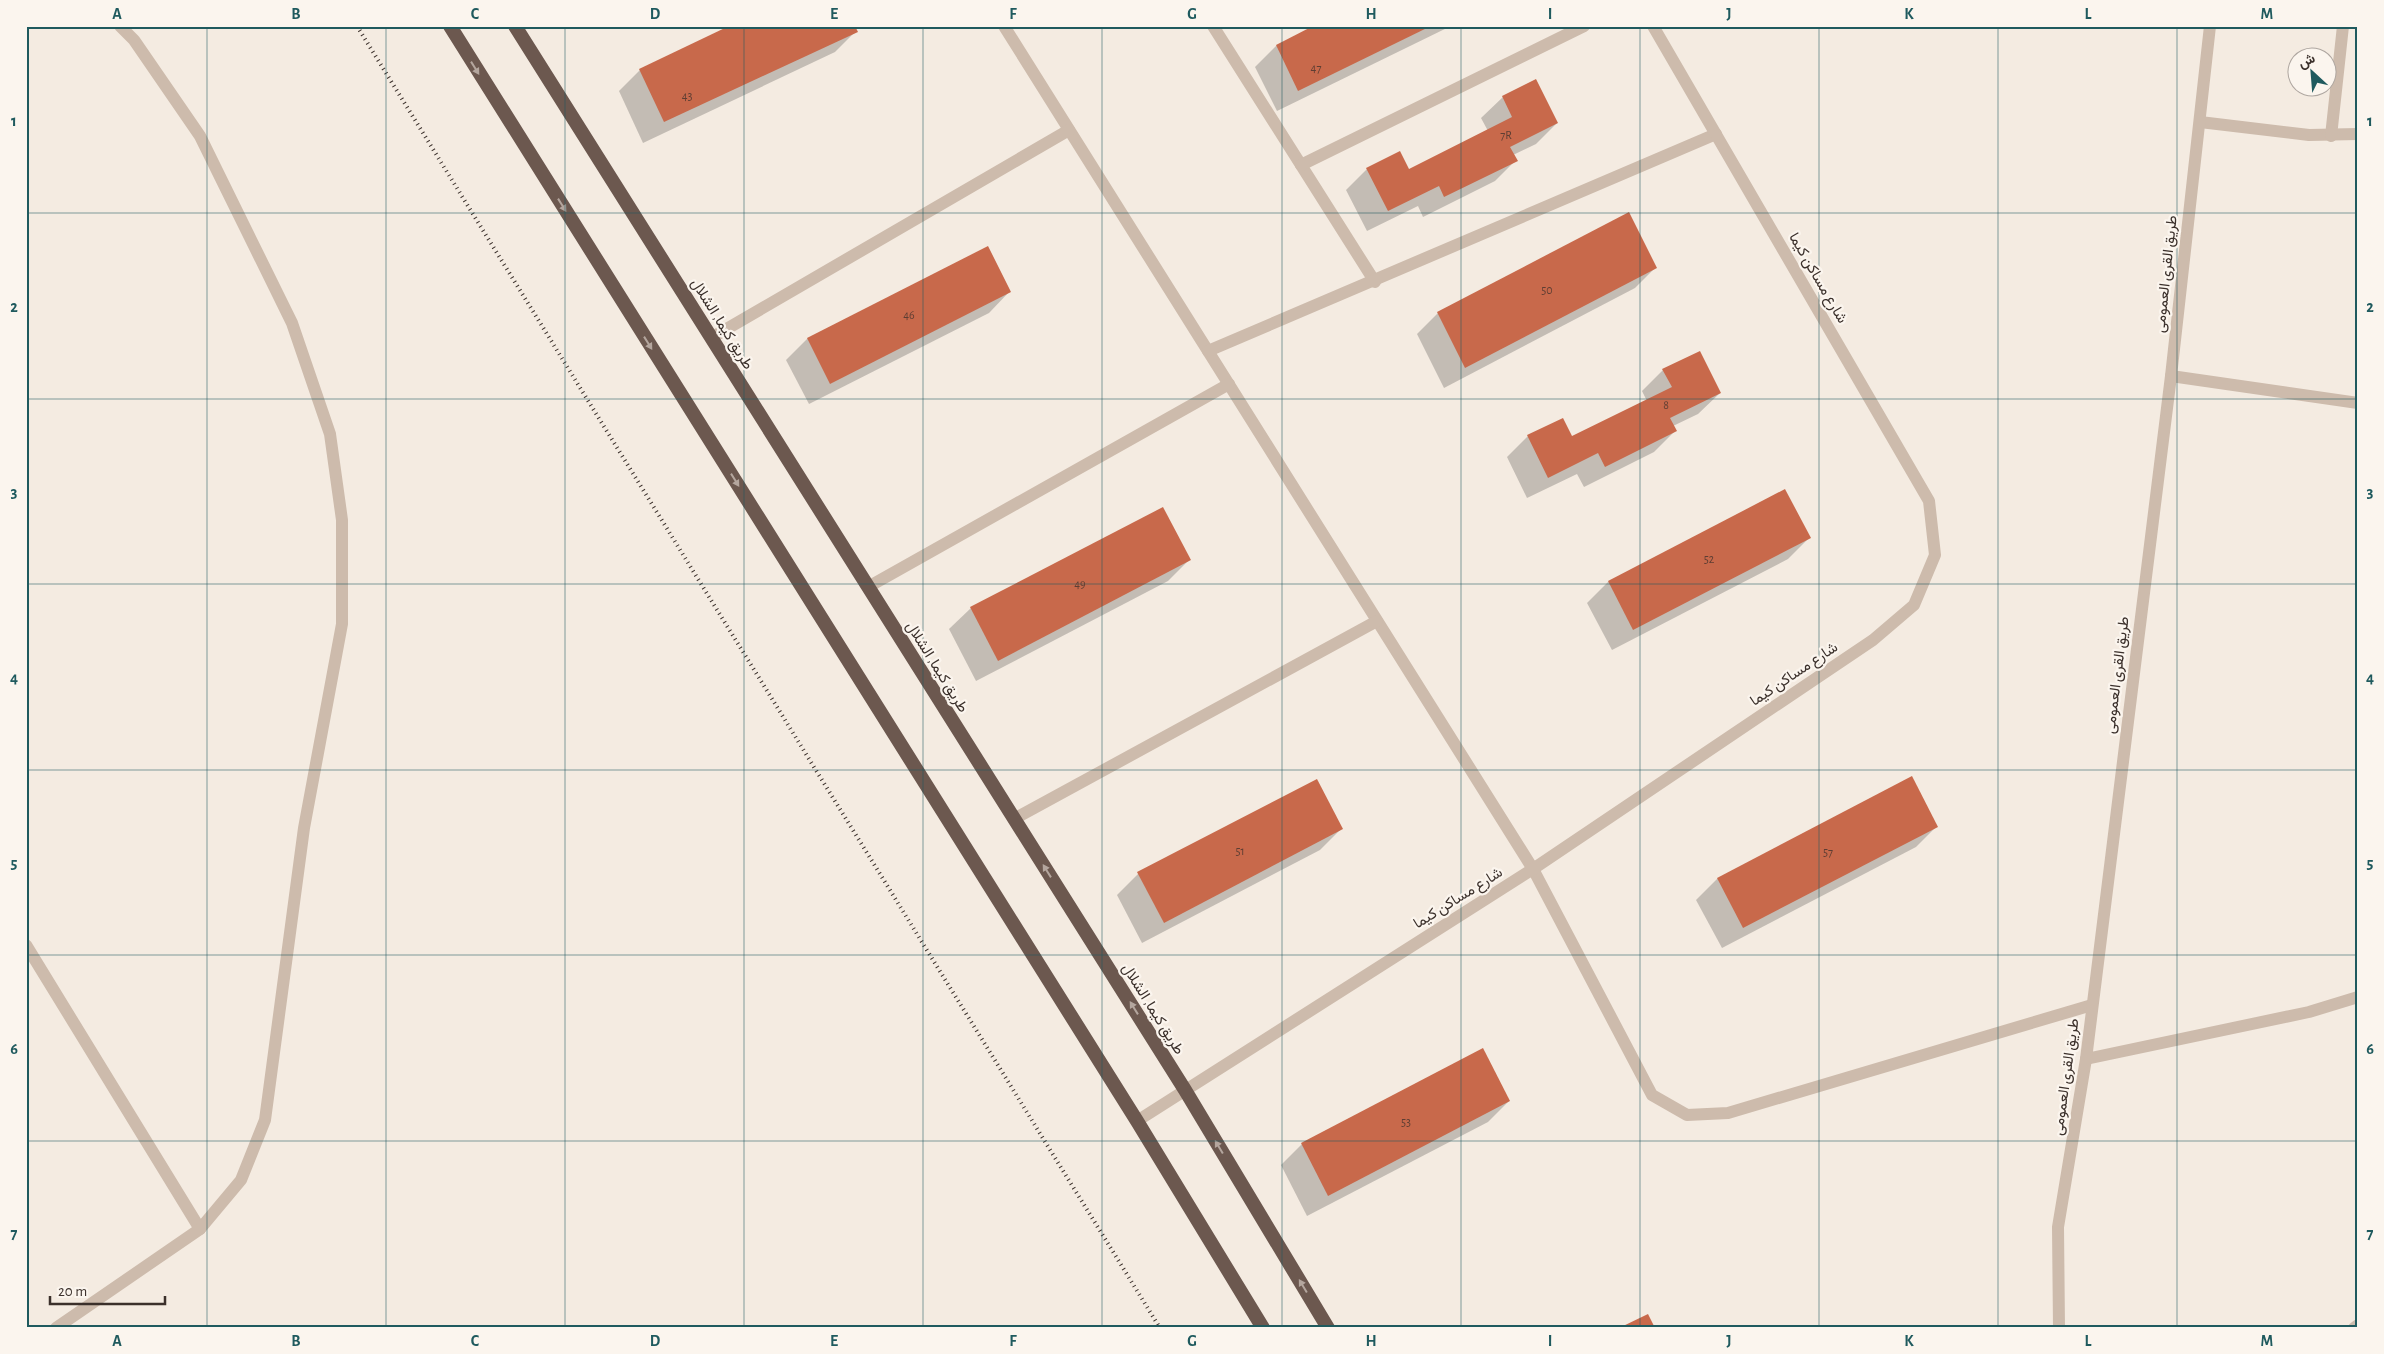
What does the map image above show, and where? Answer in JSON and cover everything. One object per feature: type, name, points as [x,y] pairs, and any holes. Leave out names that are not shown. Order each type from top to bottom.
[{"type":"highway","points":[[450,26],[1137,1121],[1262,1328]]},
{"type":"highway","name":"طريق كيما, الشلال","points":[[515,26],[1185,1090],[1328,1328]]},
{"type":"street","points":[[56,1328],[200,1229],[241,1180],[265,1120],[304,828],[342,624],[342,520],[330,434],[292,323],[200,136],[134,40],[120,26]]},
{"type":"street","points":[[1004,26],[1533,869],[1652,1095],[1687,1116],[1728,1113],[2092,1005]]},
{"type":"street","points":[[1301,164],[1584,26]]},
{"type":"street","name":"شارع مساكن كيما","points":[[1137,1121],[1533,869],[1873,640],[1914,605],[1934,555],[1929,501],[1653,26]]},
{"type":"street","name":"طريق القرى العمومى","points":[[2059,1328],[2058,1227],[2086,1059],[2177,376],[2210,26]]},
{"type":"street","points":[[2331,136],[2343,26]]},
{"type":"street","points":[[1217,27],[1375,282]]},
{"type":"street","points":[[2200,122],[2308,135],[2358,134]]},
{"type":"street","points":[[711,338],[1069,130]]},
{"type":"street","points":[[1208,351],[1375,282],[1716,134]]},
{"type":"street","points":[[2177,376],[2358,404]]},
{"type":"street","points":[[868,587],[1229,384]]},
{"type":"street","points":[[1014,819],[1377,620]]},
{"type":"street","points":[[26,945],[200,1229]]},
{"type":"street","points":[[2086,1059],[2309,1012],[2358,997]]},
{"type":"street","points":[[2354,1328],[2358,1325]]},
{"type":"building","points":[[729,26],[855,26],[858,32],[664,122],[639,69]]},
{"type":"building","points":[[1313,26],[1431,26],[1298,91],[1276,45]]},
{"type":"building","points":[[1536,79],[1558,123],[1510,147],[1518,161],[1444,197],[1439,186],[1388,211],[1366,168],[1400,151],[1409,169],[1512,117],[1502,96]]},
{"type":"building","points":[[1629,212],[1657,268],[1465,368],[1437,312]]},
{"type":"building","points":[[988,246],[1011,292],[830,384],[807,338]]},
{"type":"building","points":[[1700,351],[1721,393],[1670,418],[1677,431],[1605,467],[1598,453],[1548,478],[1527,435],[1563,418],[1572,436],[1672,387],[1662,369]]},
{"type":"building","points":[[1785,489],[1811,538],[1633,630],[1608,581]]},
{"type":"building","points":[[1163,507],[1191,560],[998,661],[970,607]]},
{"type":"building","points":[[1912,776],[1938,827],[1743,928],[1717,878]]},
{"type":"building","points":[[1317,779],[1343,829],[1164,923],[1137,872]]},
{"type":"building","points":[[1483,1048],[1510,1101],[1328,1196],[1301,1143]]},
{"type":"building","points":[[1648,1314],[1655,1328],[1619,1328]]},
{"type":"railway","points":[[357,26],[1160,1328]]}]
